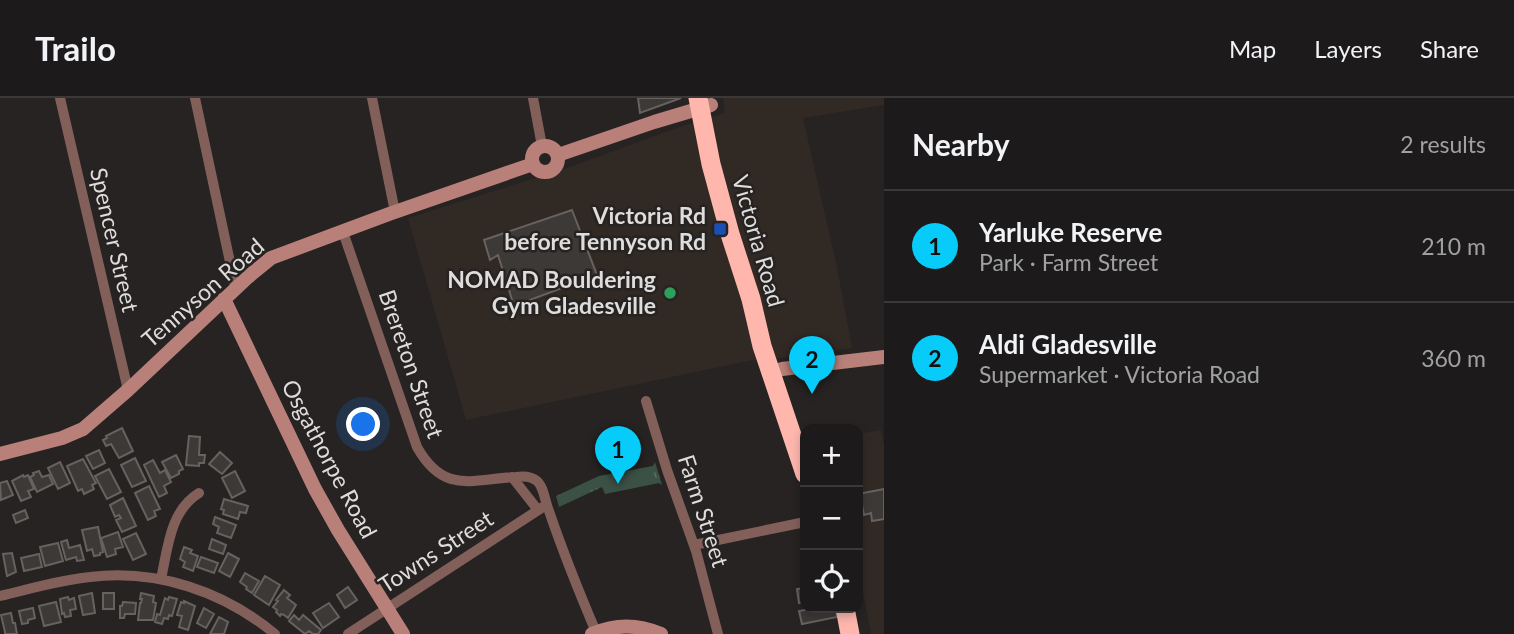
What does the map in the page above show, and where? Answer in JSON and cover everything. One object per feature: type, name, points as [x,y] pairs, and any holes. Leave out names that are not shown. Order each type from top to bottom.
[{"type":"highway","name":"Victoria Road","points":[[705,102],[712,164],[762,346],[777,370],[800,425]]},
{"type":"highway","name":"Victoria Road","points":[[777,370],[800,455]]},
{"type":"highway","points":[[846,613],[850,634]]},
{"type":"highway","points":[[854,613],[858,634]]},
{"type":"street","name":"Spencer Street","points":[[60,98],[128,390]]},
{"type":"street","points":[[195,98],[230,295]]},
{"type":"street","points":[[372,98],[396,212]]},
{"type":"street","points":[[533,98],[542,146]]},
{"type":"street","points":[[558,155],[705,102]]},
{"type":"street","points":[[542,146],[554,149],[558,155],[558,162],[553,170],[543,172],[537,170],[533,164],[535,151],[542,146]]},
{"type":"street","name":"Tennyson Road","points":[[0,454],[72,435],[95,420],[271,258],[533,164]]},
{"type":"street","name":"Brereton Street","points":[[343,232],[421,454],[433,468],[458,481],[529,477],[541,485],[542,508],[594,633]]},
{"type":"street","name":"Osgathorpe Road","points":[[230,295],[315,489],[403,634]]},
{"type":"street","points":[[777,370],[884,357]]},
{"type":"street","name":"Farm Street","points":[[646,401],[694,545],[718,634]]},
{"type":"street","name":"Brereton Street","points":[[512,477],[542,508]]},
{"type":"street","points":[[161,579],[175,519],[187,502],[199,493]]},
{"type":"street","name":"Towns Street","points":[[348,634],[542,508]]},
{"type":"street","points":[[694,545],[800,523]]},
{"type":"street","points":[[0,596],[88,577],[122,575],[161,579],[223,600],[275,634]]},
{"type":"street","points":[[594,633],[613,627],[629,626],[661,634]]},
{"type":"shaded area","points":[[723,98],[884,98],[884,105],[803,118],[837,267],[852,348],[753,360],[466,420],[408,218],[567,168],[725,113]]},
{"type":"shaded area","points":[[881,430],[884,445],[884,634],[871,634],[863,592],[863,433]]},
{"type":"green space","points":[[655,462],[662,485],[659,483],[605,494],[602,487],[559,507],[556,496],[599,476],[653,466]]},
{"type":"building","points":[[638,98],[681,98],[640,113]]},
{"type":"building","points":[[572,210],[597,275],[514,306],[498,255],[490,260],[484,240]]},
{"type":"building","points":[[122,428],[133,451],[119,458],[111,444],[106,446],[103,440]]},
{"type":"building","points":[[189,436],[200,437],[199,455],[205,455],[204,463],[199,463],[199,466],[186,465]]},
{"type":"building","points":[[99,450],[105,463],[93,469],[86,456]]},
{"type":"building","points":[[220,452],[232,463],[222,474],[209,464]]},
{"type":"building","points":[[176,455],[183,469],[171,478],[162,462]]},
{"type":"building","points":[[135,458],[146,481],[132,487],[121,465]]},
{"type":"building","points":[[83,459],[96,483],[92,485],[94,489],[84,494],[82,489],[78,491],[67,466]]},
{"type":"building","points":[[153,460],[160,473],[165,470],[171,482],[164,486],[167,493],[159,497],[144,465]]},
{"type":"building","points":[[60,462],[70,483],[58,489],[48,468]]},
{"type":"building","points":[[109,469],[121,492],[107,499],[95,476]]},
{"type":"building","points":[[39,471],[42,477],[49,475],[53,484],[37,492],[30,477]]},
{"type":"building","points":[[235,471],[245,491],[232,498],[222,478]]},
{"type":"building","points":[[28,475],[34,489],[28,491],[31,497],[21,501],[12,481]]},
{"type":"building","points":[[7,481],[13,495],[1,500],[0,483]]},
{"type":"building","points":[[149,486],[160,509],[154,511],[156,516],[148,520],[135,493]]},
{"type":"building","points":[[884,489],[884,519],[872,521],[871,513],[864,515],[863,493]]},
{"type":"building","points":[[123,498],[136,526],[122,532],[116,520],[121,518],[119,515],[115,517],[110,505]]},
{"type":"building","points":[[224,499],[248,506],[246,513],[240,512],[238,519],[223,514],[224,510],[221,509]]},
{"type":"building","points":[[25,510],[28,518],[16,523],[13,515]]},
{"type":"building","points":[[215,517],[236,525],[231,538],[217,533],[219,527],[213,524]]},
{"type":"building","points":[[98,527],[103,552],[94,556],[92,549],[87,551],[82,530]]},
{"type":"building","points":[[118,532],[123,547],[115,549],[116,554],[107,557],[101,538]]},
{"type":"building","points":[[136,533],[146,554],[133,560],[123,539]]},
{"type":"building","points":[[212,539],[226,545],[223,554],[209,549]]},
{"type":"building","points":[[67,540],[69,548],[80,545],[84,560],[77,561],[76,557],[66,560],[61,542]]},
{"type":"building","points":[[58,543],[63,561],[45,566],[40,547]]},
{"type":"building","points":[[184,547],[198,556],[193,571],[183,567],[185,562],[180,559]]},
{"type":"building","points":[[12,553],[16,572],[7,576],[3,554]]},
{"type":"building","points":[[228,553],[239,559],[230,577],[219,571]]},
{"type":"building","points":[[39,554],[42,567],[24,571],[21,558]]},
{"type":"building","points":[[201,557],[218,563],[214,573],[197,567]]},
{"type":"building","points":[[245,573],[259,581],[252,593],[240,582]]},
{"type":"building","points":[[265,576],[280,585],[269,605],[254,595]]},
{"type":"building","points":[[348,587],[357,600],[345,608],[337,595]]},
{"type":"building","points":[[284,590],[290,595],[287,598],[296,605],[288,618],[281,614],[280,616],[273,607]]},
{"type":"building","points":[[92,593],[95,613],[83,615],[79,596]]},
{"type":"building","points":[[103,593],[114,593],[114,609],[103,609]]},
{"type":"building","points":[[141,593],[154,596],[153,602],[156,603],[153,620],[138,620]]},
{"type":"building","points":[[68,597],[69,600],[74,598],[76,609],[70,610],[71,616],[65,617],[60,599]]},
{"type":"building","points":[[169,597],[177,599],[172,616],[164,618],[162,624],[155,622],[165,598],[168,600]]},
{"type":"building","points":[[56,602],[61,622],[44,626],[39,606]]},
{"type":"building","points":[[123,602],[136,603],[135,614],[125,614],[124,618],[120,618],[120,606]]},
{"type":"building","points":[[181,602],[195,606],[188,630],[179,627],[182,616],[177,615]]},
{"type":"building","points":[[329,603],[339,617],[323,628],[313,613]]},
{"type":"building","points":[[33,608],[35,618],[22,624],[19,611]]},
{"type":"building","points":[[204,608],[214,614],[206,628],[197,623]]},
{"type":"building","points":[[799,611],[837,613],[837,617],[802,624]]},
{"type":"building","points":[[11,613],[17,634],[5,634],[1,615]]},
{"type":"building","points":[[294,615],[299,620],[303,615],[321,630],[318,634],[309,631],[305,634],[289,621]]},
{"type":"building","points":[[219,617],[228,622],[224,634],[210,634]]},
{"type":"place","name":"Victoria Rd before Tennyson Rd","points":[[720,229]]},
{"type":"place","name":"NOMAD Bouldering Gym Gladesville","points":[[670,293]]},
{"type":"place","name":"Aldi Gladesville","points":[[812,394]]},
{"type":"place","name":"Yarluke Reserve","points":[[618,484]]}]
